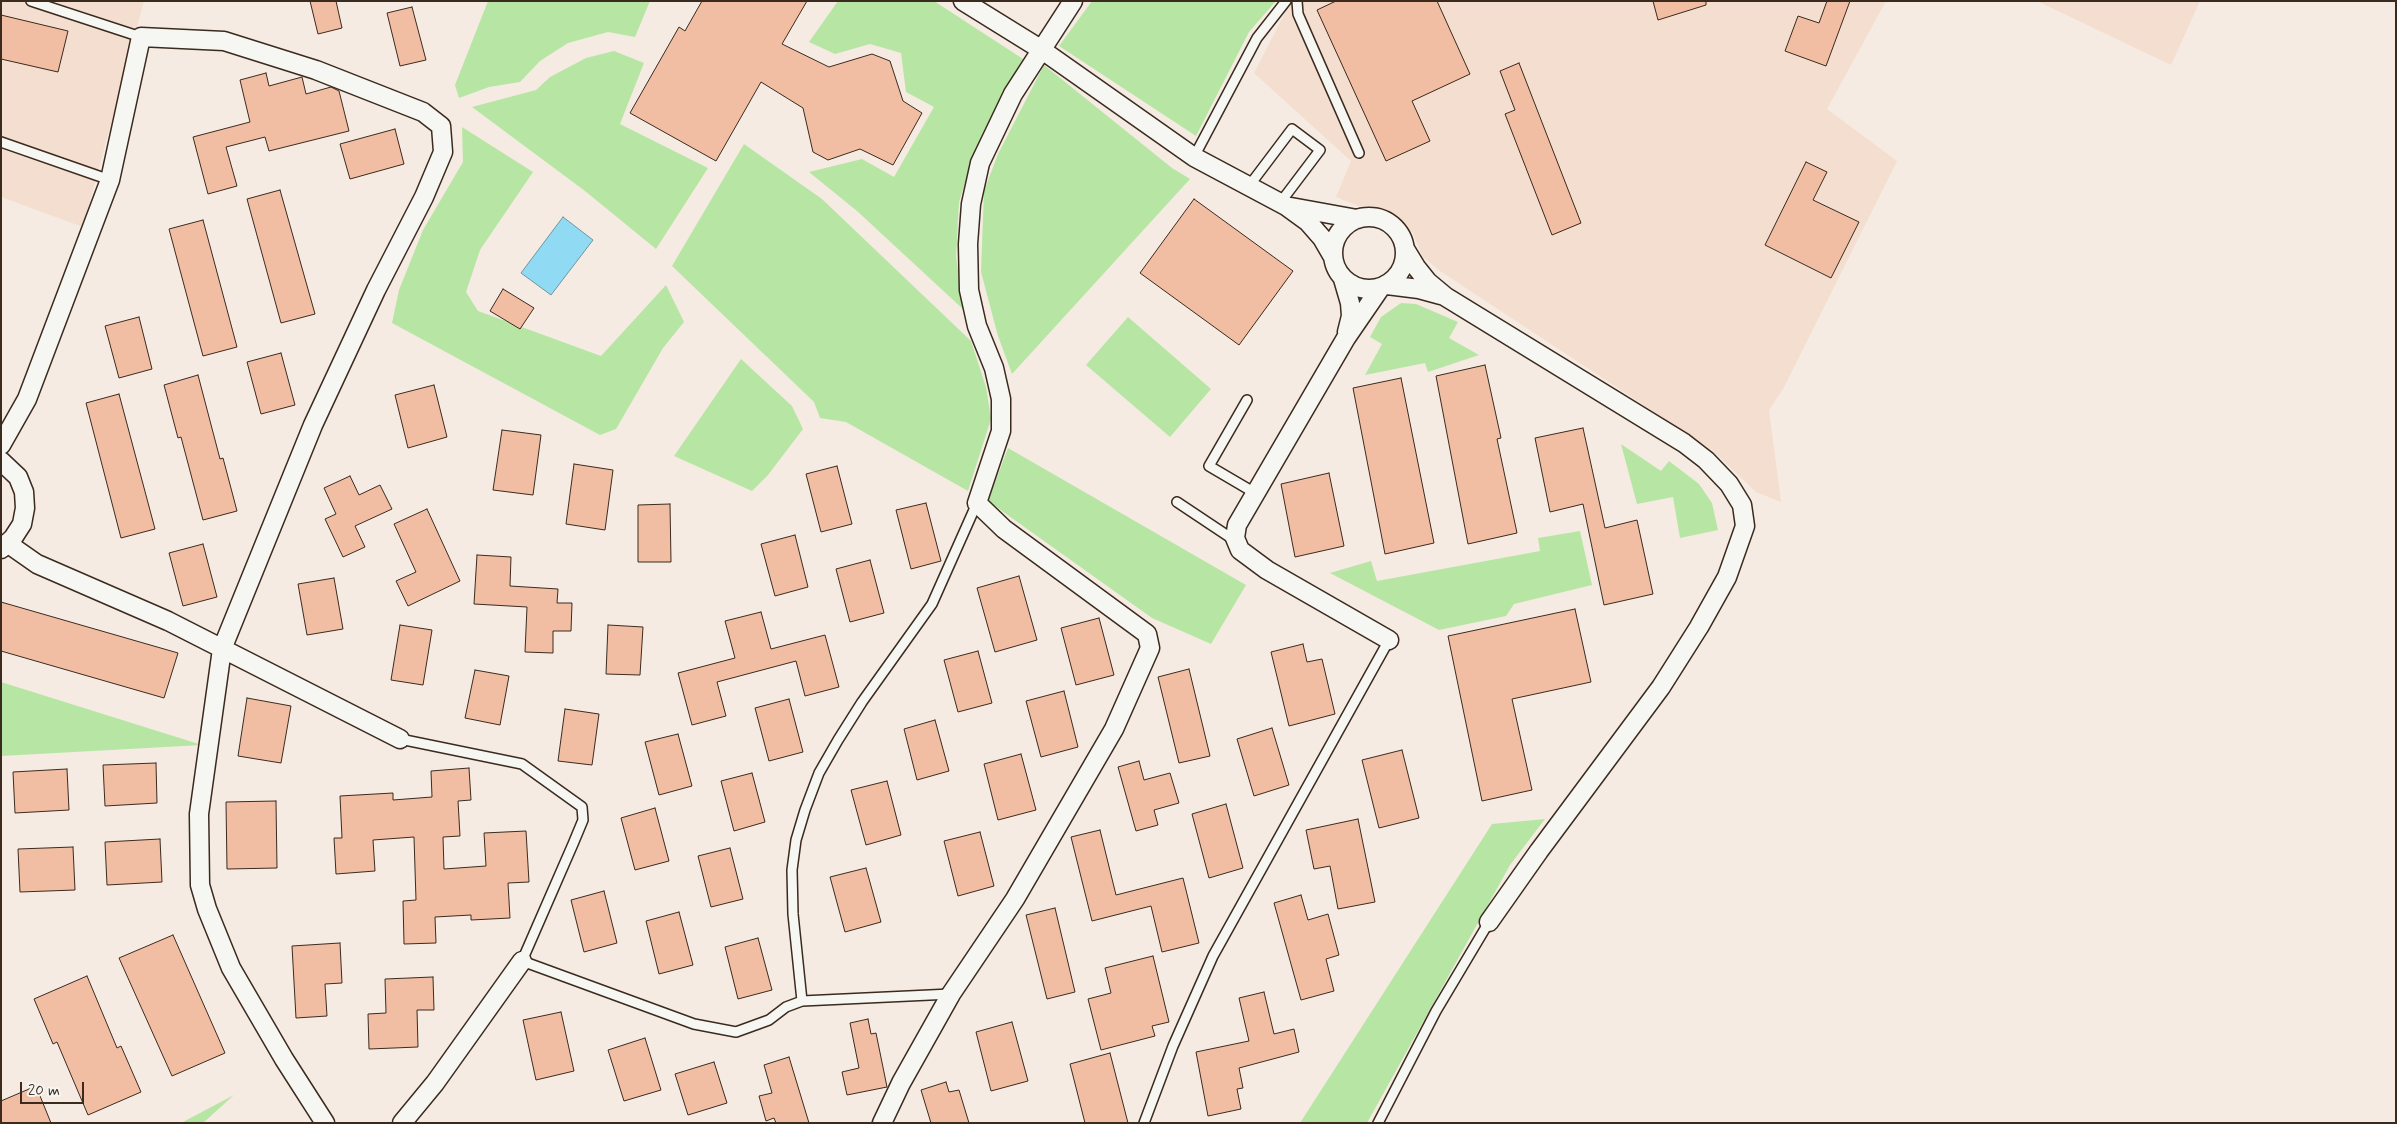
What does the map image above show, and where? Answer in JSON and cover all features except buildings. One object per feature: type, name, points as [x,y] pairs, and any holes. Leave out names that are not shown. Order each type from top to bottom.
[{"type":"street","points":[[963,1],[983,7],[1194,157],[1283,204],[1308,222],[1322,238],[1333,257],[1336,269],[1343,279],[1349,297],[1351,316],[1346,338]]},
{"type":"street","points":[[882,1123],[901,1084],[951,994],[1015,899],[1114,729],[1150,648],[1147,634],[1004,529],[976,503],[1001,430],[1002,399],[994,368],[977,326],[969,290],[968,244],[971,204],[980,163],[1013,94],[1073,1]]},
{"type":"street","points":[[1,445],[27,399],[110,180],[141,37],[224,41],[316,70],[423,112],[441,126],[442,152],[424,197],[376,290],[313,426],[222,649],[199,814],[200,885],[207,909],[231,968],[284,1059],[325,1123]]},
{"type":"street","points":[[1283,204],[1357,219]]},
{"type":"street","points":[[1333,257],[1334,245],[1338,234],[1346,225],[1368,216],[1380,218],[1391,224],[1399,232],[1405,249],[1416,267],[1446,297],[1684,444],[1706,460],[1729,484],[1742,505],[1745,526],[1727,577],[1699,627],[1662,687],[1539,851],[1489,922]]},
{"type":"street","points":[[1389,640],[1266,570],[1240,550],[1235,538],[1237,525],[1346,338],[1384,286],[1397,277],[1403,267],[1405,249]]},
{"type":"street","points":[[1343,279],[1352,286],[1364,290],[1384,286],[1418,289],[1446,297]]},
{"type":"street","points":[[1,461],[18,478],[24,492],[25,508],[22,524],[13,538],[4,546],[37,564],[168,621],[400,739]]},
{"type":"street","points":[[402,1123],[435,1083],[522,961]]},
{"type":"lane","points":[[31,1],[141,37]]},
{"type":"lane","points":[[1194,157],[1257,38],[1286,1]]},
{"type":"lane","points":[[1298,1],[1298,14],[1360,153]]},
{"type":"lane","points":[[1249,186],[1292,129],[1320,150],[1283,204]]},
{"type":"lane","points":[[1,142],[110,180]]},
{"type":"lane","points":[[1248,400],[1209,466],[1255,493]]},
{"type":"lane","points":[[1177,502],[1237,542]]},
{"type":"lane","points":[[802,1001],[793,914],[792,870],[796,840],[805,810],[819,773],[838,740],[862,702],[932,604],[976,503]]},
{"type":"lane","points":[[1144,1123],[1173,1046],[1213,956],[1389,640]]},
{"type":"lane","points":[[400,739],[522,764],[582,806],[583,820],[522,961],[694,1024],[736,1032],[752,1028],[769,1020],[786,1007],[802,1001],[951,994]]},
{"type":"lane","points":[[1378,1123],[1436,1011],[1489,922]]},
{"type":"shaded area","points":[[1,1],[144,1],[83,227],[1,197]]},
{"type":"shaded area","points":[[1291,1],[1886,1],[1827,109],[1897,161],[1783,389],[1769,410],[1781,502],[1756,492],[1712,450],[1440,271],[1422,256],[1413,233],[1396,217],[1377,207],[1358,206],[1336,197],[1351,161],[1254,73]]},
{"type":"shaded area","points":[[2037,1],[2200,1],[2171,65]]},
{"type":"green space","points":[[488,1],[650,1],[635,37],[608,32],[568,43],[540,61],[520,82],[489,87],[459,98],[455,85]]},
{"type":"green space","points":[[838,1],[934,1],[1023,59],[973,157],[959,202],[956,257],[964,310],[857,211],[809,172],[862,159],[894,177],[934,107],[906,92],[901,53],[870,44],[835,54],[809,42]]},
{"type":"green space","points":[[1092,1],[1276,1],[1249,32],[1196,136],[1059,46]]},
{"type":"green space","points":[[614,51],[644,63],[620,124],[708,168],[656,249],[585,191],[472,107],[536,90],[550,77],[586,58]]},
{"type":"green space","points":[[1044,65],[1172,168],[1190,179],[1012,374],[998,336],[981,272],[984,191],[998,154]]},
{"type":"green space","points":[[462,127],[533,172],[480,250],[466,292],[478,311],[601,356],[666,285],[684,322],[663,348],[616,429],[600,435],[392,323],[399,290],[423,230],[463,162]]},
{"type":"green space","points":[[744,144],[822,199],[971,341],[986,387],[991,419],[968,491],[846,422],[820,418],[814,402],[672,266]]},
{"type":"green space","points":[[1401,303],[1416,304],[1458,322],[1449,338],[1479,355],[1428,372],[1425,363],[1365,375],[1382,344],[1370,337],[1381,317]]},
{"type":"green space","points":[[1128,317],[1211,389],[1170,437],[1086,365]]},
{"type":"green space","points":[[741,359],[792,406],[803,429],[768,475],[752,491],[674,456]]},
{"type":"green space","points":[[1621,444],[1661,471],[1669,461],[1699,484],[1712,503],[1718,530],[1680,538],[1673,497],[1637,504]]},
{"type":"green space","points":[[1008,448],[1246,585],[1211,644],[1152,618],[988,501]]},
{"type":"green space","points":[[1580,531],[1592,585],[1514,604],[1506,616],[1439,630],[1330,573],[1371,561],[1377,581],[1540,551],[1538,538]]},
{"type":"green space","points":[[1,682],[202,745],[1,756]]},
{"type":"green space","points":[[1545,819],[1510,865],[1367,1123],[1300,1123],[1492,824]]},
{"type":"green space","points":[[234,1095],[203,1123],[181,1123]]},
{"type":"water","points":[[563,217],[593,240],[551,295],[521,273]]}]
